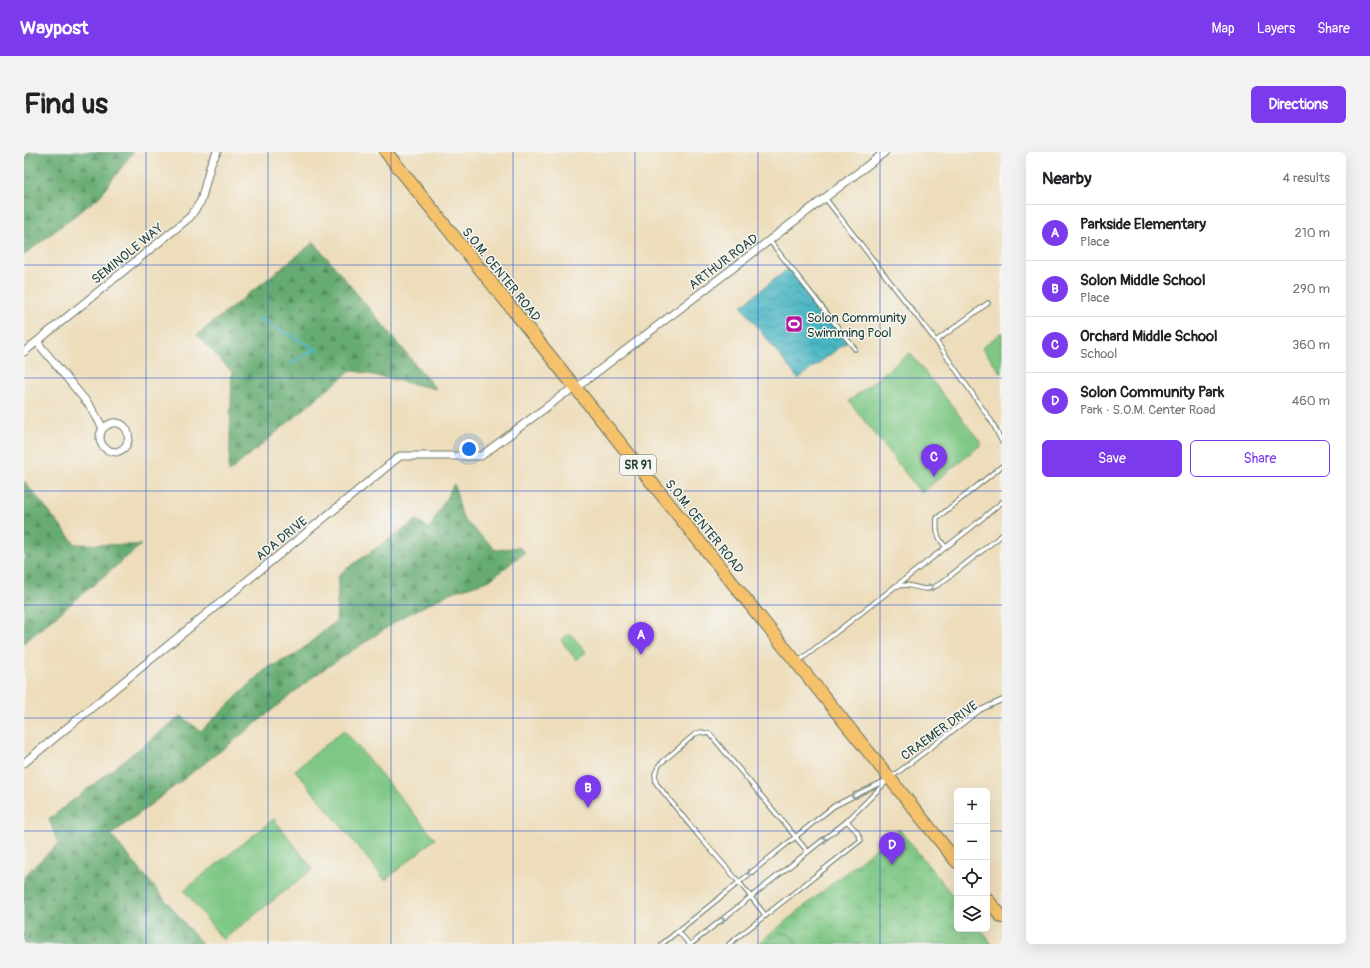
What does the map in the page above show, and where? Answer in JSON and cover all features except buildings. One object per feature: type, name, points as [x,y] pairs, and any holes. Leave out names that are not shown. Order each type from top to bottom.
[{"type":"main road","name":"S.O.M. CENTER ROAD","points":[[386,152],[955,860]]},
{"type":"main road","points":[[990,903],[1002,917]]},
{"type":"street","name":"SEMINOLE WAY","points":[[24,352],[190,217],[201,201],[211,163],[217,152]]},
{"type":"street","name":"ARTHUR ROAD","points":[[576,388],[885,152]]},
{"type":"street","points":[[37,342],[90,406],[104,428]]},
{"type":"street","name":"ADA DRIVE","points":[[24,763],[400,456],[480,456],[564,394],[576,388]]},
{"type":"street","points":[[112,423],[124,427],[129,435],[129,440],[125,448],[116,452],[111,452],[102,447],[100,437],[104,428],[112,423]]},
{"type":"lane","points":[[825,198],[936,341],[992,422],[1002,442]]},
{"type":"lane","points":[[769,240],[855,348]]},
{"type":"lane","points":[[936,341],[988,303]]},
{"type":"lane","points":[[946,547],[940,541],[936,530],[937,518],[1002,466]]},
{"type":"lane","points":[[796,663],[1002,502]]},
{"type":"lane","points":[[893,587],[906,585],[921,589],[933,588],[941,584],[1002,535]]},
{"type":"lane","name":"CRAEMER DRIVE","points":[[889,778],[980,710],[1002,700]]},
{"type":"lane","points":[[766,916],[656,783],[655,774],[658,765],[695,734],[701,732],[710,734],[808,852]]},
{"type":"lane","points":[[678,931],[690,944],[847,821],[889,778]]},
{"type":"lane","points":[[662,944],[834,806],[889,778]]},
{"type":"lane","points":[[730,944],[861,840],[857,832],[847,821]]},
{"type":"green space","points":[[24,152],[133,152],[100,196],[24,255]]},
{"type":"green space","points":[[314,242],[436,389],[351,370],[229,472],[232,372],[197,335]]},
{"type":"green space","points":[[1002,332],[1002,374],[982,348]]},
{"type":"green space","points":[[910,353],[982,444],[921,493],[849,401]]},
{"type":"green space","points":[[24,481],[75,544],[141,545],[24,643]]},
{"type":"green space","points":[[454,484],[463,519],[496,550],[519,547],[525,552],[490,580],[450,593],[403,617],[314,676],[240,736],[111,835],[202,944],[24,944],[24,876],[58,844],[49,819],[181,716],[201,731],[267,668],[295,655],[336,621],[339,574],[417,520],[429,529]]},
{"type":"green space","points":[[570,633],[586,652],[576,660],[561,640]]},
{"type":"green space","points":[[344,730],[435,839],[385,880],[295,770]]},
{"type":"green space","points":[[274,819],[313,869],[223,940],[184,890]]},
{"type":"green space","points":[[899,829],[954,897],[954,932],[982,932],[992,944],[758,944]]},
{"type":"green space","points":[[780,933],[789,934],[797,944],[766,944]]},
{"type":"water","name":"Solon Community Swimming Pool","points":[[789,268],[847,342],[798,379],[741,306]]},
{"type":"waterway","points":[[258,318],[318,350]]},
{"type":"waterway","points":[[292,363],[315,349]]},
{"type":"place","name":"Solon Community Swimming Pool","points":[[794,324]]},
{"type":"place","name":"Orchard Middle School","points":[[934,477]]},
{"type":"place","name":"Parkside Elementary","points":[[641,655]]},
{"type":"place","name":"Solon Middle School","points":[[588,808]]},
{"type":"place","name":"Solon Community Park","points":[[892,865]]}]
